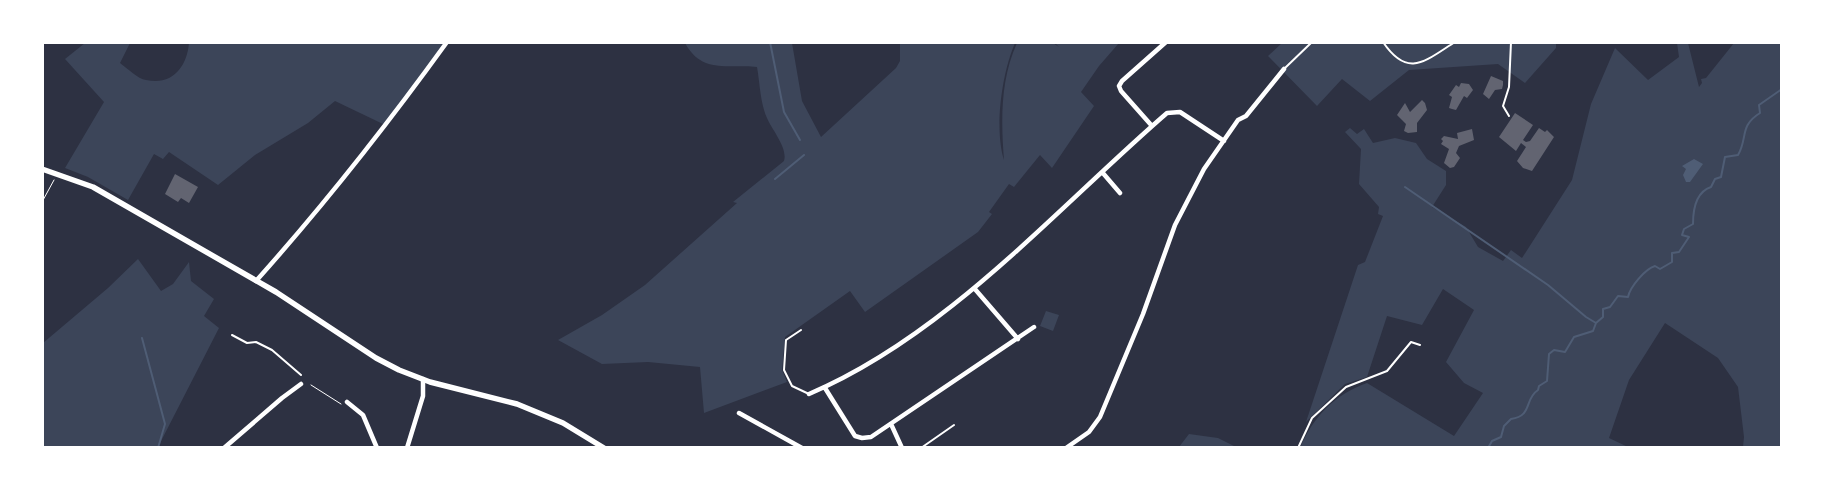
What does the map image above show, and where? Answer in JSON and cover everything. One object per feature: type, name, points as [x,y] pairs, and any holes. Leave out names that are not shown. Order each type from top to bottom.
[{"type":"main road","points":[[42,169],[93,187],[256,281],[376,358],[423,379],[524,407],[563,423],[604,448]]},
{"type":"street","points":[[256,281],[284,252],[391,119],[447,42]]},
{"type":"street","points":[[1152,126],[1121,91],[1119,86],[1166,42]]},
{"type":"street","points":[[1066,448],[1089,432],[1100,417],[1143,314],[1175,225],[1204,169],[1238,120],[1246,116],[1284,69]]},
{"type":"street","points":[[809,394],[824,388],[905,340],[974,288],[1167,113],[1180,112],[1224,141]]},
{"type":"street","points":[[1102,172],[1120,193]]},
{"type":"street","points":[[974,288],[1018,339]]},
{"type":"street","points":[[824,388],[855,436],[862,438],[871,437],[1034,327]]},
{"type":"street","points":[[407,448],[423,396],[423,379]]},
{"type":"street","points":[[224,448],[301,384]]},
{"type":"street","points":[[347,402],[363,415],[377,448]]},
{"type":"street","points":[[739,413],[802,448]]},
{"type":"street","points":[[890,424],[902,448]]},
{"type":"lane","points":[[1284,69],[1312,42]]},
{"type":"lane","points":[[1383,42],[1395,58],[1407,64],[1416,65],[1455,42]]},
{"type":"lane","points":[[1509,116],[1503,106],[1509,87],[1511,42]]},
{"type":"lane","points":[[801,330],[786,340],[784,370],[792,386],[809,394]]},
{"type":"lane","points":[[232,335],[247,343],[256,342],[272,350],[300,375]]},
{"type":"lane","points":[[1298,448],[1312,418],[1346,387],[1387,371],[1411,342],[1420,345]]},
{"type":"lane","points":[[921,448],[954,425]]},
{"type":"path","points":[[42,202],[58,174]]},
{"type":"path","points":[[311,385],[341,404],[347,402]]},
{"type":"shaded area","points":[[1283,42],[1556,42],[1556,48],[1525,83],[1498,64],[1409,70],[1370,101],[1342,79],[1317,106],[1268,56]]},
{"type":"shaded area","points":[[85,43],[130,43],[120,63],[140,78],[156,81],[171,77],[177,72],[185,59],[189,43],[448,43],[388,121],[383,124],[335,101],[308,123],[255,155],[218,185],[169,152],[163,159],[154,154],[128,200],[88,177],[65,168],[104,102],[65,59]]},
{"type":"shaded area","points":[[685,43],[792,43],[802,101],[821,137],[896,68],[900,61],[900,43],[1015,43],[1006,69],[1001,101],[1000,132],[1004,160],[1002,131],[1003,101],[1007,72],[1017,43],[1053,43],[1059,47],[1055,43],[1119,43],[1099,66],[1081,92],[1094,106],[1052,168],[1040,155],[1014,187],[1009,184],[989,212],[992,214],[978,232],[865,312],[850,291],[785,337],[782,370],[787,382],[704,413],[700,367],[648,362],[602,364],[558,340],[602,315],[645,285],[737,203],[733,202],[784,161],[784,150],[765,112],[757,67],[716,66],[707,63],[692,53]]},
{"type":"shaded area","points":[[1677,43],[1688,43],[1699,87],[1702,83],[1701,79],[1706,78],[1734,43],[1781,43],[1781,447],[1743,447],[1744,437],[1738,387],[1718,358],[1665,323],[1629,380],[1609,438],[1628,447],[1300,448],[1311,426],[1326,408],[1345,393],[1367,383],[1454,436],[1483,393],[1464,383],[1446,362],[1474,310],[1443,289],[1422,325],[1387,316],[1367,377],[1345,384],[1306,422],[1358,265],[1365,262],[1383,216],[1378,214],[1379,207],[1359,184],[1361,149],[1345,132],[1350,128],[1357,134],[1364,129],[1373,143],[1395,138],[1416,143],[1427,159],[1446,171],[1446,185],[1432,207],[1466,227],[1478,247],[1503,261],[1511,250],[1522,258],[1572,180],[1591,104],[1615,48],[1648,80],[1679,57]]},
{"type":"shaded area","points":[[1694,159],[1703,164],[1690,182],[1686,182],[1683,175],[1686,169],[1682,166]]},
{"type":"shaded area","points":[[138,259],[161,291],[173,284],[189,262],[191,281],[214,299],[204,316],[219,328],[158,447],[43,447],[43,343],[108,288]]},
{"type":"shaded area","points":[[1046,311],[1059,315],[1053,331],[1040,326]]},
{"type":"shaded area","points":[[1189,434],[1218,438],[1236,447],[1179,447]]},
{"type":"building","points":[[1491,76],[1503,81],[1503,85],[1502,89],[1495,90],[1489,99],[1483,94]]},
{"type":"building","points":[[1461,83],[1469,84],[1473,90],[1467,98],[1464,96],[1456,110],[1449,108],[1452,97],[1449,95],[1456,85],[1459,87]]},
{"type":"building","points":[[1422,100],[1427,110],[1417,123],[1417,132],[1408,133],[1404,131],[1406,124],[1397,115],[1405,103],[1410,112]]},
{"type":"building","points":[[1515,113],[1533,125],[1523,140],[1526,142],[1530,141],[1539,128],[1545,132],[1547,130],[1554,137],[1532,171],[1523,168],[1517,161],[1526,147],[1521,143],[1516,151],[1499,137]]},
{"type":"building","points":[[1472,129],[1474,140],[1459,146],[1456,153],[1460,158],[1454,167],[1450,168],[1444,163],[1449,149],[1441,144],[1443,141],[1441,139],[1444,136],[1458,139],[1457,133]]},
{"type":"building","points":[[175,174],[198,187],[189,203],[181,198],[178,202],[165,194]]},
{"type":"waterway","points":[[770,42],[784,112],[800,140]]},
{"type":"waterway","points":[[1488,448],[1492,441],[1501,437],[1504,426],[1511,419],[1518,417],[1526,411],[1531,398],[1539,386],[1547,381],[1549,354],[1554,350],[1565,352],[1574,337],[1593,331],[1596,323],[1603,317],[1603,309],[1610,307],[1618,296],[1628,297],[1643,274],[1655,266],[1660,269],[1672,262],[1672,253],[1679,252],[1689,237],[1682,235],[1684,229],[1693,224],[1696,202],[1699,197],[1706,189],[1711,187],[1715,179],[1721,177],[1725,157],[1738,155],[1746,128],[1753,118],[1760,113],[1759,105],[1782,89]]},
{"type":"waterway","points":[[775,179],[804,155]]},
{"type":"waterway","points":[[1405,187],[1548,285],[1586,317],[1596,323]]},
{"type":"waterway","points":[[142,338],[165,424],[158,448]]}]
